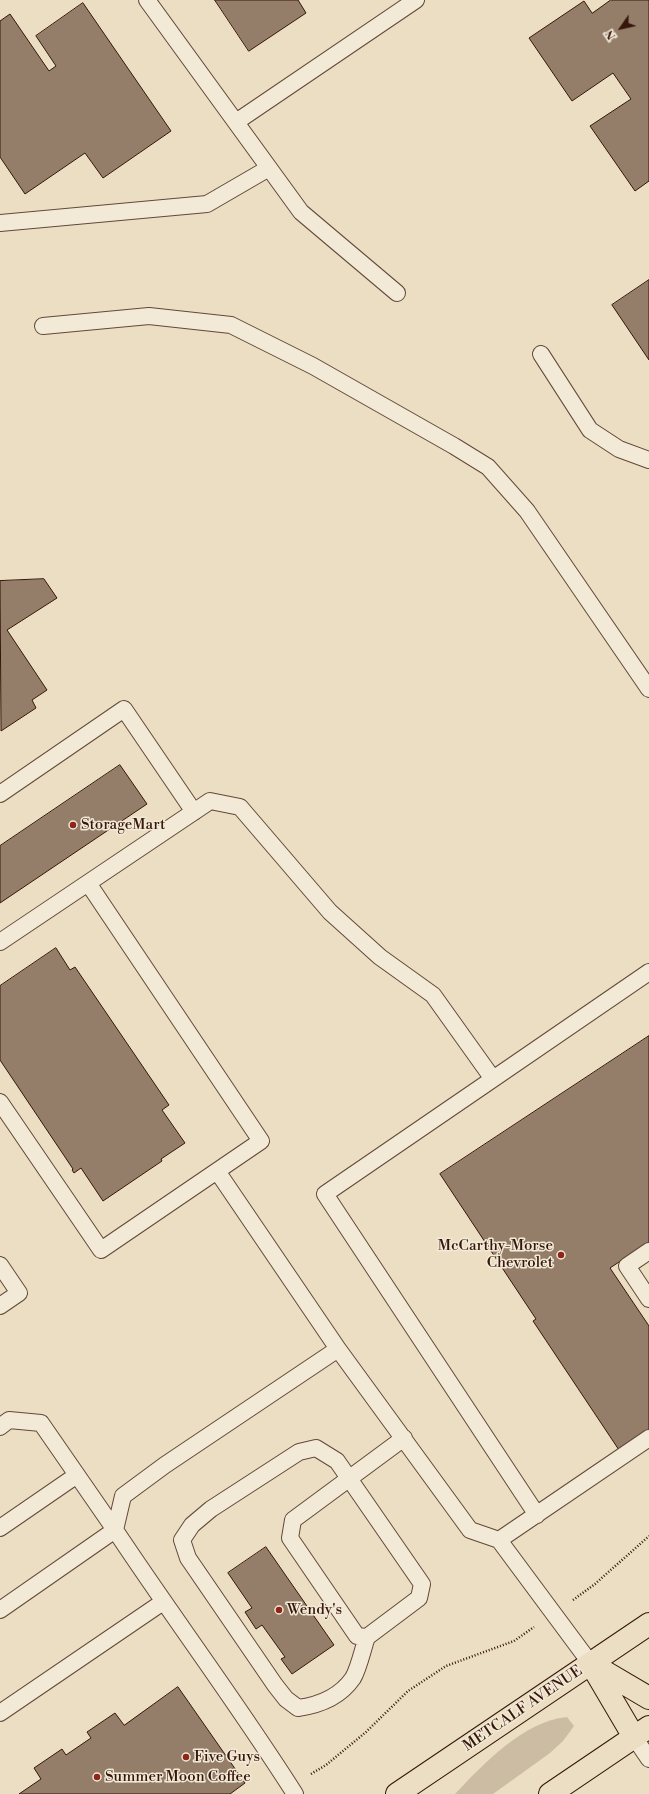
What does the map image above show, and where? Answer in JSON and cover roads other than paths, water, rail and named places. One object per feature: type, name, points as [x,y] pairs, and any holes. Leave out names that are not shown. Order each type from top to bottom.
[{"type":"main road","name":"METCALF AVENUE","points":[[398,1794],[649,1624]]},
{"type":"main road","points":[[591,1664],[649,1698]]},
{"type":"main road","points":[[550,1794],[642,1732],[591,1664]]},
{"type":"lane","points":[[147,0],[301,212],[398,293]]},
{"type":"lane","points":[[236,122],[416,0]]},
{"type":"lane","points":[[0,223],[207,204],[269,168]]},
{"type":"lane","points":[[43,326],[149,316],[231,325],[313,366],[454,446],[488,468],[527,511],[649,690]]},
{"type":"lane","points":[[541,354],[590,430],[619,449],[649,460]]},
{"type":"lane","points":[[0,794],[124,709],[194,812]]},
{"type":"lane","points":[[0,942],[210,802],[240,807],[330,912],[380,956],[432,995],[493,1079]]},
{"type":"lane","points":[[0,1102],[101,1250],[261,1141],[88,883]]},
{"type":"lane","points":[[537,1515],[325,1194],[649,972]]},
{"type":"lane","points":[[217,1171],[338,1349],[470,1530],[499,1540],[591,1664]]},
{"type":"lane","points":[[649,1251],[627,1266],[649,1299]]},
{"type":"lane","points":[[0,1265],[20,1293],[0,1306]]},
{"type":"lane","points":[[0,1610],[115,1530],[123,1496],[164,1465],[338,1349]]},
{"type":"lane","points":[[0,1427],[9,1420],[41,1423],[163,1602],[218,1678],[293,1790]]},
{"type":"lane","points":[[367,1637],[357,1636],[290,1538],[293,1520],[404,1438]]},
{"type":"lane","points":[[499,1540],[649,1438]]},
{"type":"lane","points":[[316,1448],[337,1461],[349,1479],[422,1584],[419,1598],[367,1637],[353,1677],[336,1695],[315,1706],[298,1708],[286,1699],[275,1685],[199,1575],[188,1558],[182,1540],[192,1526],[211,1510],[299,1452],[316,1448]]},
{"type":"lane","points":[[0,1528],[77,1475]]},
{"type":"lane","points":[[0,1713],[163,1602]]},
{"type":"lane","points":[[642,1732],[649,1758]]},
{"type":"place","name":"StorageMart","points":[[73,825]]},
{"type":"place","name":"McCarthy-Morse Chevrolet","points":[[561,1255]]},
{"type":"place","name":"Wendy's","points":[[279,1610]]},
{"type":"place","name":"Five Guys","points":[[186,1757]]},
{"type":"place","name":"Summer Moon Coffee","points":[[97,1777]]}]
